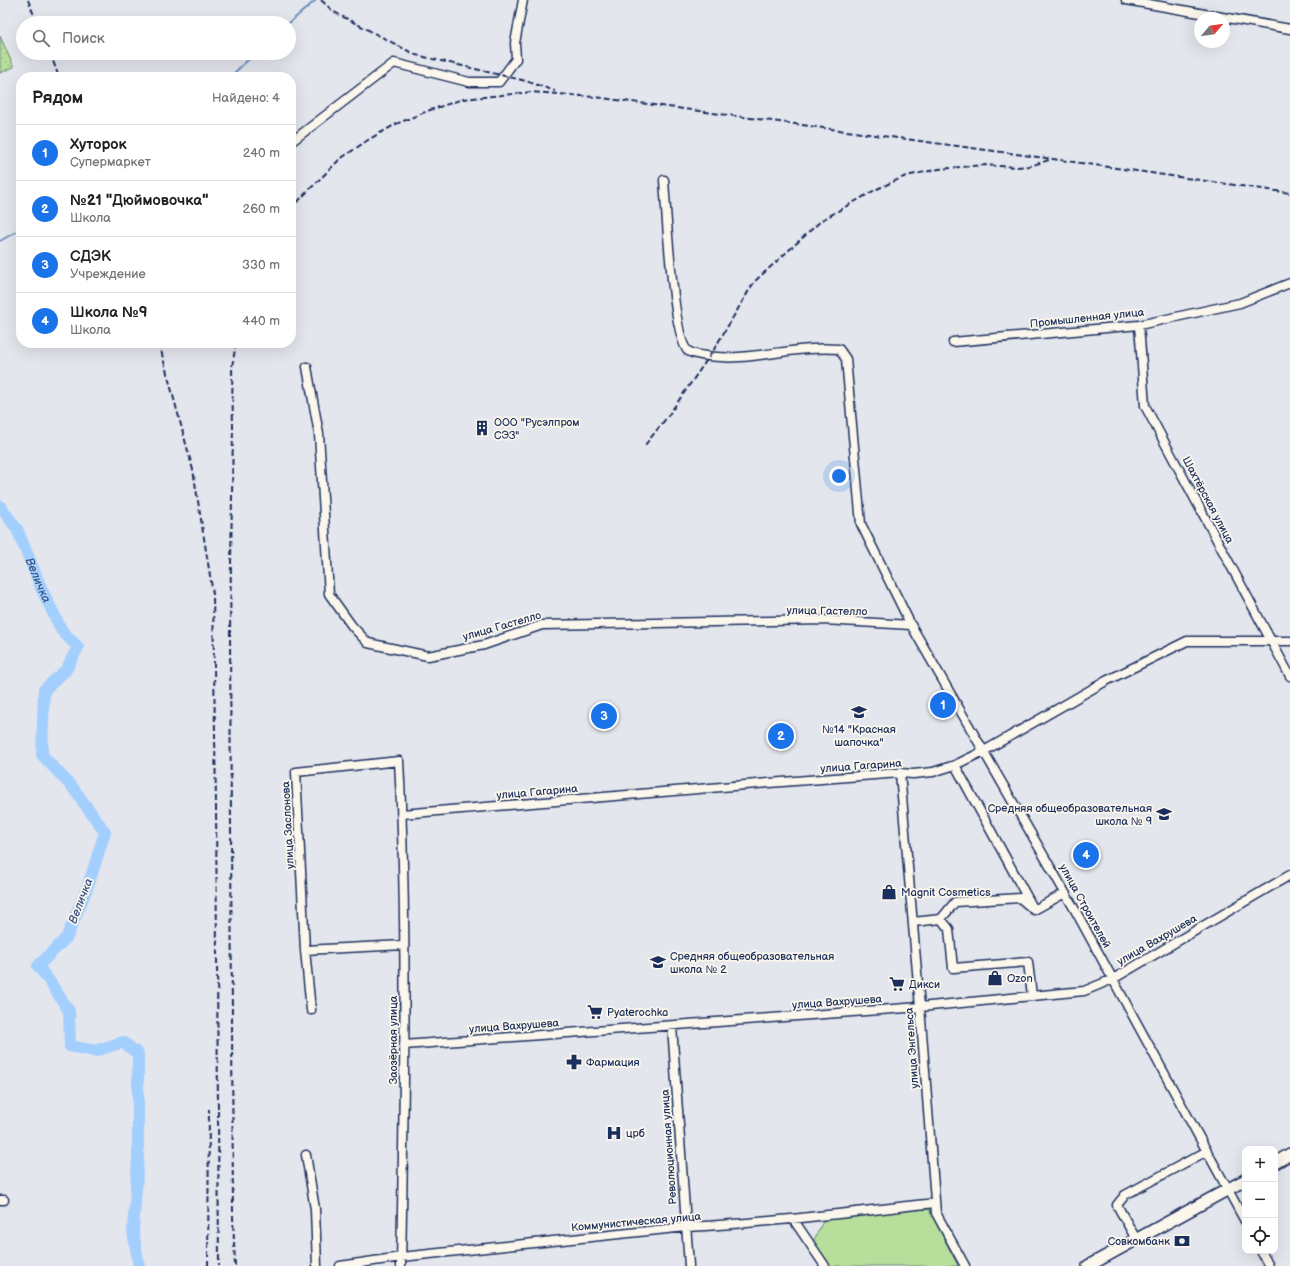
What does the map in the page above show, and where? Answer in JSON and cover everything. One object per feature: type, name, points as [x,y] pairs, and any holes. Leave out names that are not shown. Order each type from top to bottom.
[{"type":"main road","points":[[1278,1161],[1290,1154]]},
{"type":"main road","points":[[1088,1266],[1242,1182]]},
{"type":"street","points":[[296,138],[394,64],[469,82],[499,82],[516,59],[515,42],[523,0]]},
{"type":"street","points":[[1126,0],[1290,29]]},
{"type":"street","name":"улица Строителей","points":[[664,180],[673,292],[682,342],[688,350],[700,355],[738,357],[822,347],[839,349],[846,359],[861,524],[911,626],[1065,893],[1243,1218]]},
{"type":"street","name":"Промышленная улица","points":[[953,342],[1139,325],[1240,302],[1290,284]]},
{"type":"street","name":"Шахтёрская улица","points":[[1139,325],[1145,406],[1290,676]]},
{"type":"street","name":"улица Гастелло","points":[[306,367],[319,434],[329,594],[352,626],[368,643],[428,656],[484,645],[542,625],[824,620],[911,626]]},
{"type":"street","name":"улица Гагарина","points":[[402,814],[768,783],[933,772],[955,765],[984,751],[1106,681],[1187,642],[1290,641]]},
{"type":"street","name":"улица Заслонова","points":[[310,1010],[305,950],[296,772],[399,761],[402,814]]},
{"type":"street","points":[[955,765],[1034,910]]},
{"type":"street","name":"улица Энгельса","points":[[900,774],[936,1213],[965,1266]]},
{"type":"street","name":"Заозёрная улица","points":[[401,1266],[404,1045],[402,814]]},
{"type":"street","name":"улица Вахрушева","points":[[404,1045],[920,1007],[1084,991],[1113,979],[1290,875]]},
{"type":"street","points":[[1034,910],[1065,893]]},
{"type":"street","points":[[913,922],[942,919],[955,902],[1020,898],[1034,910]]},
{"type":"street","points":[[942,919],[949,929],[953,968],[1028,962],[1032,996]]},
{"type":"street","points":[[305,950],[404,945]]},
{"type":"street","name":"Революционная улица","points":[[672,1026],[690,1266]]},
{"type":"street","points":[[1136,1239],[1117,1205],[1126,1195],[1207,1151]]},
{"type":"street","points":[[306,1156],[316,1210],[317,1266]]},
{"type":"street","name":"Коммунистическая улица","points":[[340,1266],[402,1257],[686,1227],[721,1226],[935,1203]]},
{"type":"street","points":[[793,1218],[825,1266]]},
{"type":"street","points":[[1263,1254],[1269,1266]]},
{"type":"green space","points":[[0,36],[14,67],[0,73]]},
{"type":"green space","points":[[929,1209],[958,1266],[829,1266],[813,1242],[825,1217]]},
{"type":"waterway","points":[[296,17],[316,0]]},
{"type":"waterway","points":[[235,72],[248,60]]},
{"type":"waterway","points":[[0,241],[16,232]]},
{"type":"waterway","name":"Величка","points":[[0,506],[17,529],[42,590],[62,631],[78,647],[66,670],[44,690],[42,755],[73,788],[105,832],[88,886],[67,937],[38,966],[69,1011],[70,1046],[95,1051],[123,1042],[138,1054],[138,1159],[133,1231],[139,1266]]},
{"type":"railway","points":[[28,0],[34,16]]},
{"type":"railway","points":[[321,0],[334,12],[416,55],[526,81],[555,91]]},
{"type":"railway","points":[[53,60],[57,72]]},
{"type":"railway","points":[[296,204],[340,159],[368,140],[396,124],[430,110],[463,99],[532,92],[595,97],[1053,159],[1290,193]]},
{"type":"railway","points":[[645,445],[668,416],[713,351],[754,282],[822,220],[877,189],[906,176],[939,169],[983,165],[1017,167],[1030,166],[1049,160]]},
{"type":"railway","points":[[160,348],[193,470],[213,594],[219,1266]]},
{"type":"railway","points":[[235,348],[232,367],[233,427],[230,632],[233,1217],[235,1266]]},
{"type":"railway","points":[[208,1266],[209,1109]]},
{"type":"place","name":"ООО \"Русэлпром СЭЗ\"","points":[[482,428]]},
{"type":"place","name":"Хуторок","points":[[943,705]]},
{"type":"place","name":"№14 \"Красная шапочка\"","points":[[859,712]]},
{"type":"place","name":"СДЭК","points":[[604,716]]},
{"type":"place","name":"№21 \"Дюймовочка\"","points":[[781,736]]},
{"type":"place","name":"Средняя общеобразовательная школа № 9","points":[[1164,814]]},
{"type":"place","name":"Школа №9","points":[[1086,855]]},
{"type":"place","name":"Magnit Cosmetics","points":[[889,892]]},
{"type":"place","name":"Средняя общеобразовательная школа № 2","points":[[658,962]]},
{"type":"place","name":"Ozon","points":[[995,978]]},
{"type":"place","name":"Дикси","points":[[897,984]]},
{"type":"place","name":"Pyaterochka","points":[[595,1012]]},
{"type":"place","name":"Фармация","points":[[574,1062]]},
{"type":"place","name":"црб","points":[[614,1133]]},
{"type":"place","name":"Совкомбанк","points":[[1182,1241]]}]
